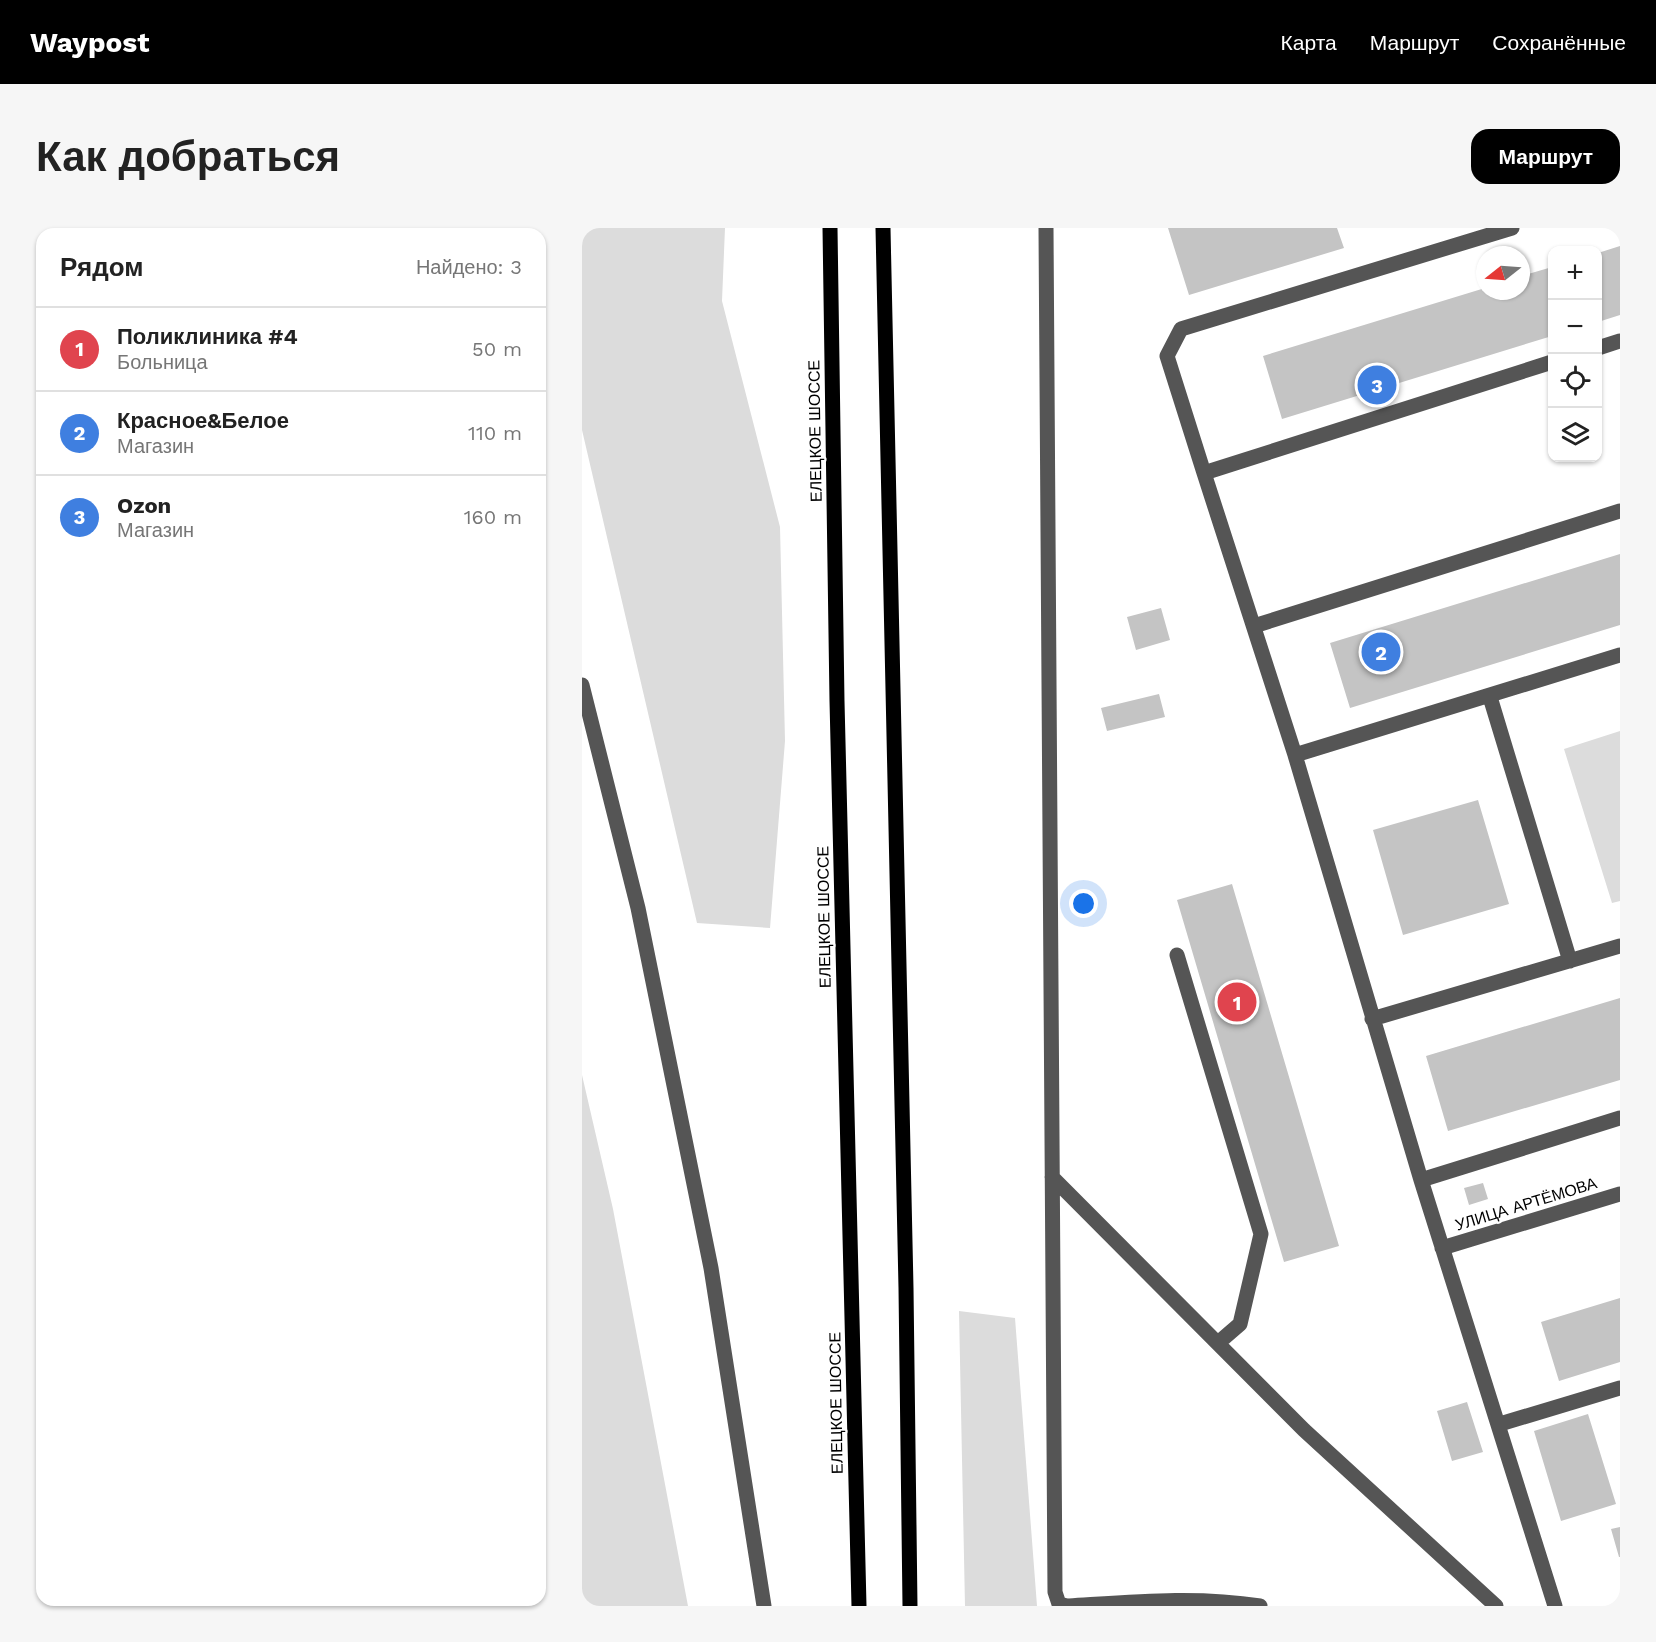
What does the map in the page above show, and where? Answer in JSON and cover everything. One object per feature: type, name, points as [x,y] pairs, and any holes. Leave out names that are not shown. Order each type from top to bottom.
[{"type":"main road","name":"ЕЛЕЦКОЕ ШОССЕ","points":[[830,228],[838,712],[859,1606]]},
{"type":"main road","points":[[883,228],[906,1288],[910,1606]]},
{"type":"street","points":[[1046,228],[1055,1592],[1059,1604],[1068,1606],[1151,1600],[1222,1600],[1260,1606]]},
{"type":"street","points":[[1512,228],[1181,329],[1167,356],[1254,626],[1421,1180],[1500,1424],[1555,1606]]},
{"type":"street","points":[[1602,347],[1620,341]]},
{"type":"street","points":[[1204,473],[1548,363]]},
{"type":"street","points":[[1254,626],[1620,511]]},
{"type":"street","points":[[1294,755],[1490,697],[1620,655]]},
{"type":"street","points":[[582,685],[638,908],[711,1268],[764,1606]]},
{"type":"street","points":[[1490,697],[1570,961]]},
{"type":"street","points":[[1372,1019],[1620,946]]},
{"type":"street","points":[[1177,955],[1261,1234],[1240,1324],[1218,1343]]},
{"type":"street","points":[[1421,1180],[1620,1118]]},
{"type":"street","points":[[1052,1177],[1304,1430],[1496,1606]]},
{"type":"street","name":"УЛИЦА АРТЁМОВА","points":[[1442,1248],[1620,1194]]},
{"type":"street","points":[[1500,1424],[1618,1394]]},
{"type":"shaded area","points":[[582,228],[725,228],[722,301],[780,527],[785,741],[770,928],[697,923],[582,430]]},
{"type":"shaded area","points":[[1620,731],[1620,901],[1612,903],[1564,749]]},
{"type":"shaded area","points":[[582,1075],[613,1209],[688,1606],[582,1606]]},
{"type":"shaded area","points":[[959,1311],[1015,1318],[1037,1606],[965,1606]]},
{"type":"building","points":[[1168,228],[1337,228],[1344,248],[1189,295]]},
{"type":"building","points":[[1620,246],[1620,315],[1602,321],[1602,300],[1602,252]]},
{"type":"building","points":[[1548,268],[1548,337],[1282,419],[1263,356],[1476,291],[1476,300],[1530,300],[1530,273]]},
{"type":"building","points":[[1620,554],[1620,625],[1350,708],[1330,643]]},
{"type":"building","points":[[1161,608],[1170,640],[1136,650],[1127,617]]},
{"type":"building","points":[[1159,694],[1165,717],[1107,731],[1101,708]]},
{"type":"building","points":[[1478,800],[1509,904],[1403,935],[1373,830]]},
{"type":"building","points":[[1232,884],[1339,1246],[1284,1262],[1177,900]]},
{"type":"building","points":[[1620,998],[1620,1080],[1448,1131],[1426,1056]]},
{"type":"building","points":[[1483,1183],[1488,1199],[1469,1205],[1464,1188]]},
{"type":"building","points":[[1620,1298],[1620,1362],[1559,1381],[1541,1322]]},
{"type":"building","points":[[1467,1402],[1483,1452],[1452,1461],[1437,1411]]},
{"type":"building","points":[[1588,1414],[1616,1504],[1561,1521],[1534,1431]]},
{"type":"building","points":[[1620,1527],[1620,1557],[1619,1557],[1611,1529]]},
{"type":"place","name":"Ozon","points":[[1377,385]]},
{"type":"place","name":"Красное&Белое","points":[[1381,652]]},
{"type":"place","name":"Поликлиника #4","points":[[1237,1002]]}]
